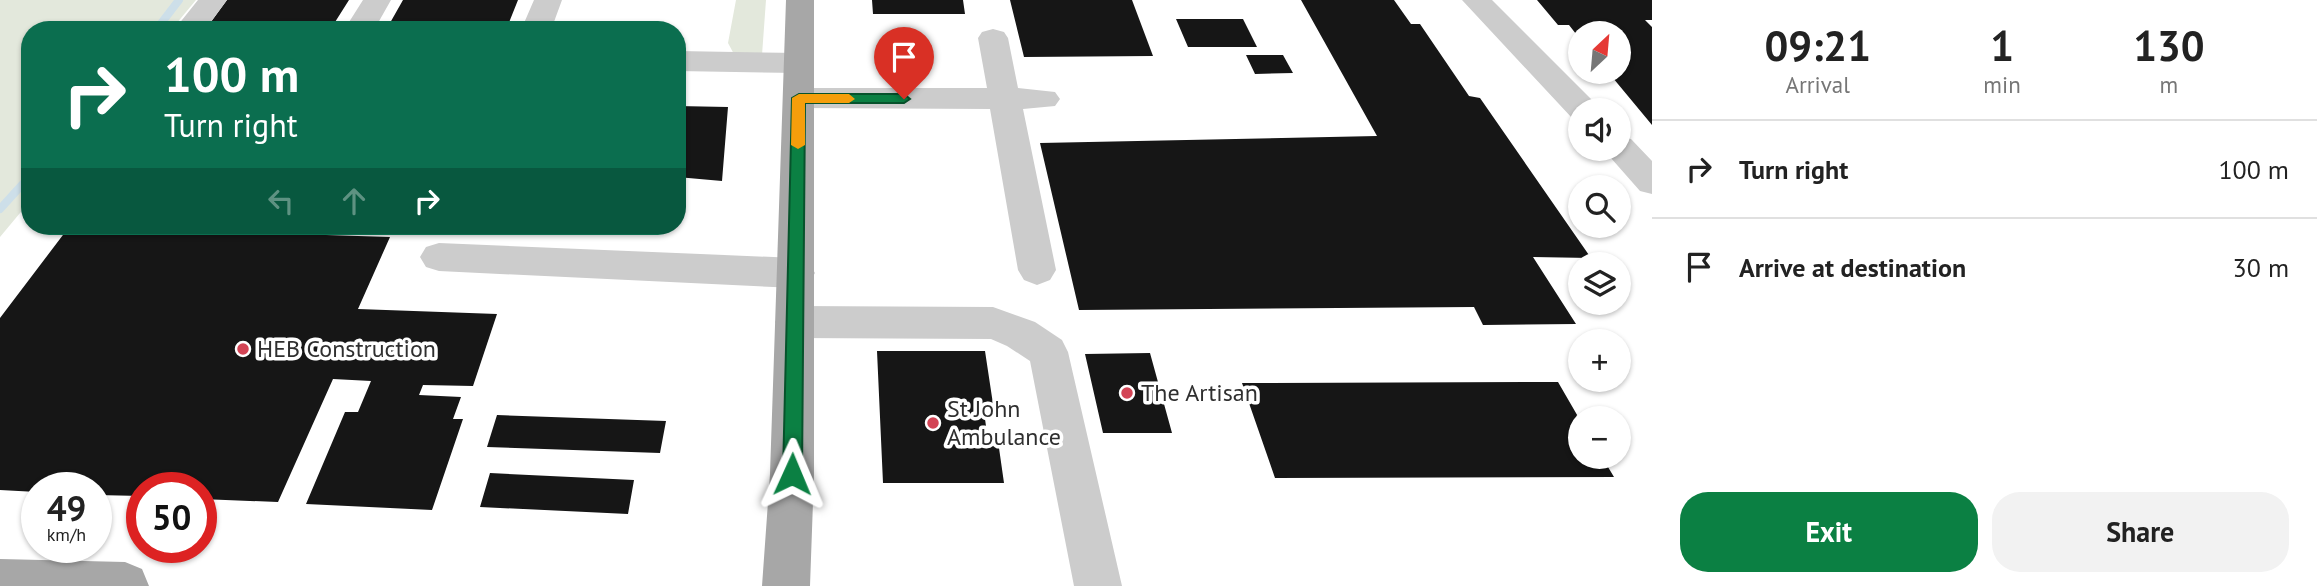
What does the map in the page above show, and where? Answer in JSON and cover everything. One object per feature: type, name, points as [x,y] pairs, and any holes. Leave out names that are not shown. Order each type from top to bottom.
[{"type":"main road","points":[[786,586],[792,474],[800,0]]},
{"type":"main road","points":[[0,583],[125,586]]},
{"type":"street","points":[[196,21],[213,0]]},
{"type":"street","points":[[364,21],[377,0]]},
{"type":"street","points":[[540,21],[548,0]]},
{"type":"street","points":[[1476,0],[1571,98]]},
{"type":"street","points":[[993,38],[1037,270]]},
{"type":"street","points":[[686,62],[799,81],[1004,99],[1044,99]]},
{"type":"street","points":[[1631,160],[1652,182]]},
{"type":"street","points":[[439,257],[796,273]]},
{"type":"street","points":[[795,322],[993,323],[1021,334],[1048,352],[1098,586]]},
{"type":"shaded area","points":[[0,0],[196,0],[178,21],[21,21],[21,212],[0,237]]},
{"type":"shaded area","points":[[736,0],[766,0],[762,55],[735,56],[728,43]]},
{"type":"building","points":[[227,0],[349,0],[336,21],[212,21]]},
{"type":"building","points":[[403,0],[518,0],[510,21],[391,21]]},
{"type":"building","points":[[872,0],[963,0],[965,14],[873,14]]},
{"type":"building","points":[[1010,0],[1132,0],[1153,56],[1024,57]]},
{"type":"building","points":[[1301,0],[1394,0],[1411,24],[1420,24],[1469,96],[1480,98],[1568,225],[1568,238],[1577,238],[1587,252],[1568,252],[1568,258],[1533,257],[1576,324],[1483,325],[1474,307],[1079,310],[1040,143],[1377,136]]},
{"type":"building","points":[[1537,0],[1652,0],[1652,20],[1645,20],[1652,27],[1652,125],[1618,84],[1631,84],[1631,21],[1568,21],[1568,25],[1558,25]]},
{"type":"building","points":[[1176,19],[1243,19],[1257,47],[1188,47]]},
{"type":"building","points":[[1246,55],[1283,55],[1293,73],[1255,74]]},
{"type":"building","points":[[686,106],[728,107],[722,181],[686,178]]},
{"type":"building","name":"HEB Construction","points":[[63,235],[390,237],[358,309],[497,314],[473,386],[423,385],[419,395],[461,397],[453,419],[463,419],[432,510],[306,504],[345,412],[358,412],[371,381],[333,379],[278,502],[217,500],[217,472],[126,472],[126,496],[112,495],[112,472],[21,472],[21,491],[0,490],[0,318]]},
{"type":"building","name":"St John Ambulance","points":[[877,351],[985,351],[993,404],[983,404],[988,441],[998,441],[1004,483],[883,483]]},
{"type":"building","name":"The Artisan","points":[[1150,353],[1172,433],[1103,433],[1085,354]]},
{"type":"building","points":[[1558,382],[1572,406],[1568,406],[1568,469],[1609,469],[1614,477],[1275,478],[1242,383]]},
{"type":"building","points":[[497,415],[666,421],[660,453],[487,447]]},
{"type":"building","points":[[490,473],[634,480],[628,514],[480,507]]},
{"type":"waterway","points":[[163,21],[179,0]]},
{"type":"waterway","points":[[0,209],[21,186]]},
{"type":"slow traffic","points":[[798,145],[799,98],[849,99]]},
{"type":"place","name":"HEB Construction","points":[[243,349]]},
{"type":"place","name":"The Artisan","points":[[1127,393]]},
{"type":"place","name":"St John Ambulance","points":[[933,423]]},
{"type":"route","points":[[792,474],[799,98],[904,99]]}]
